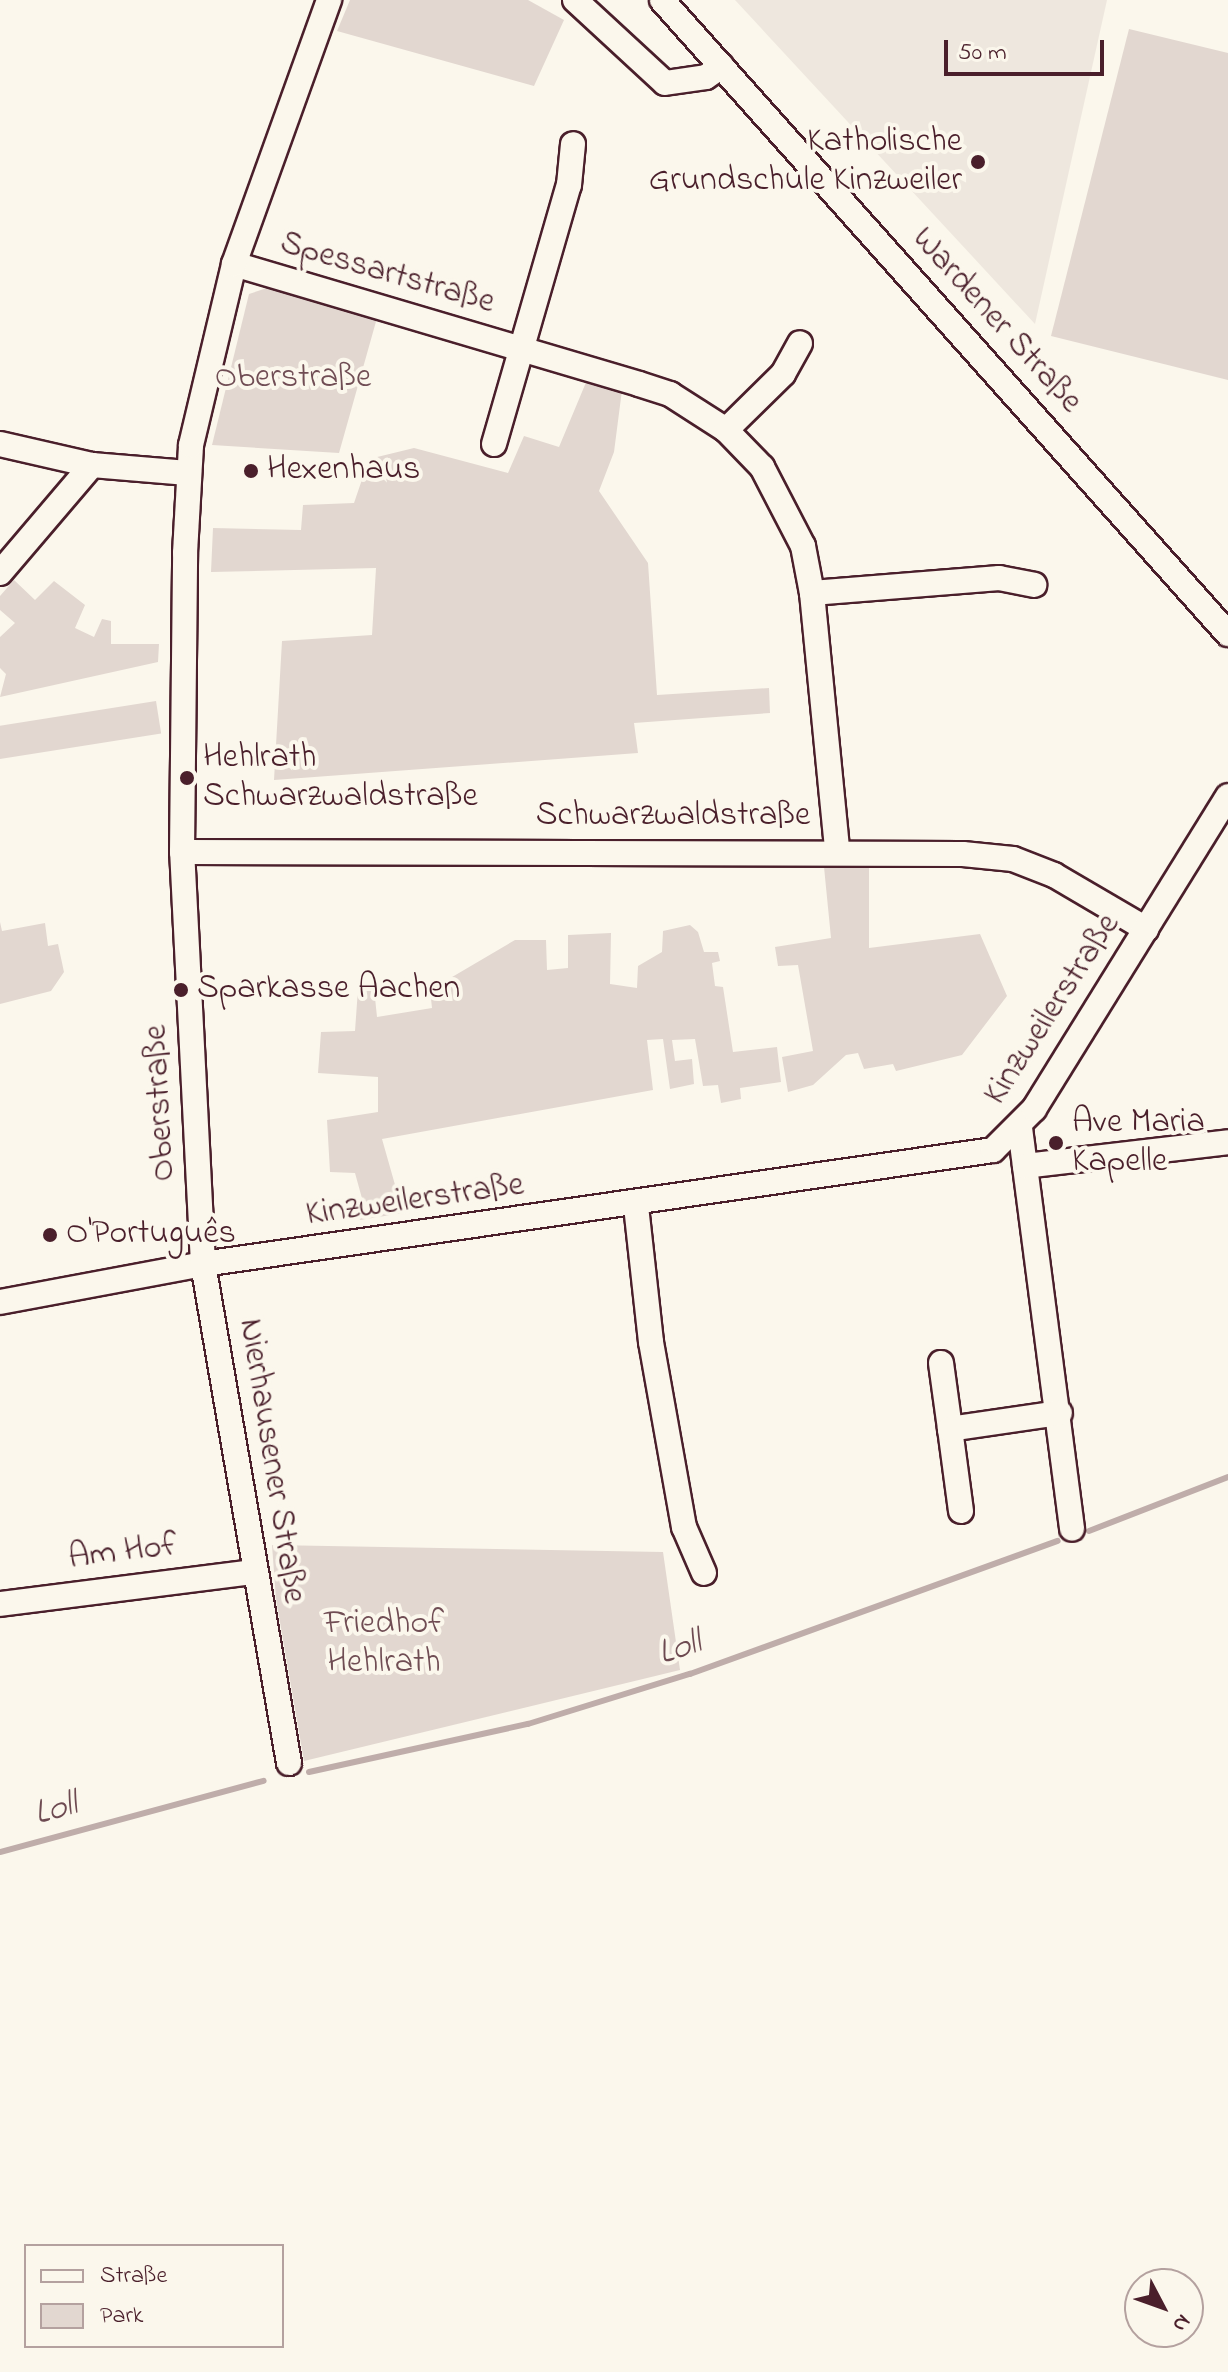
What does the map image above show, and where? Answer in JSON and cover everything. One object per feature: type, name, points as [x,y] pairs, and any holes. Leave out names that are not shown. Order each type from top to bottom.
[{"type":"street","name":"Oberstraße","points":[[203,1264],[182,852],[188,473],[234,264],[329,0]]},
{"type":"street","points":[[575,0],[665,83],[706,77],[722,66]]},
{"type":"street","name":"Wardener Straße","points":[[662,0],[1224,625]]},
{"type":"street","name":"Spessartstraße","points":[[494,444],[569,185],[573,144]]},
{"type":"street","name":"Spessartstraße","points":[[234,264],[670,394],[726,430],[762,467],[793,521],[812,593],[837,850]]},
{"type":"street","points":[[726,430],[783,374],[800,343]]},
{"type":"street","points":[[0,444],[92,465],[188,473]]},
{"type":"street","points":[[0,573],[92,465]]},
{"type":"street","points":[[812,593],[999,578],[1034,585]]},
{"type":"street","name":"Kinzweilerstraße","points":[[0,1302],[203,1264],[636,1206],[978,1155],[993,1150],[1020,1128],[1228,796]]},
{"type":"street","name":"Schwarzwaldstraße","points":[[182,852],[837,850],[1013,859],[1054,875],[1146,929]]},
{"type":"street","points":[[1020,1128],[1060,1413],[1072,1529]]},
{"type":"street","points":[[1025,1166],[1228,1142]]},
{"type":"street","points":[[636,1206],[651,1342],[684,1527],[704,1573]]},
{"type":"street","name":"Nierhausener Straße","points":[[203,1264],[289,1763]]},
{"type":"street","points":[[941,1363],[961,1511]]},
{"type":"street","points":[[950,1429],[1060,1413]]},
{"type":"street","name":"Am Hof","points":[[0,1604],[254,1572]]},
{"type":"shaded area","name":"Katholische Grundschule Kinzweiler","points":[[735,0],[1107,0],[1035,324]]},
{"type":"green space","points":[[350,0],[528,0],[564,20],[534,86],[337,31]]},
{"type":"green space","points":[[1129,29],[1228,53],[1228,380],[1051,336]]},
{"type":"green space","name":"Oberstraße","points":[[267,288],[377,318],[339,453],[212,445],[249,294]]},
{"type":"green space","points":[[587,380],[622,390],[614,452],[599,491],[648,563],[657,695],[769,688],[770,713],[634,723],[638,753],[274,780],[282,641],[372,635],[376,568],[211,572],[213,528],[301,530],[303,505],[354,503],[369,459],[414,448],[508,473],[524,436],[559,447]]},
{"type":"green space","points":[[14,580],[35,600],[54,581],[85,605],[75,628],[94,637],[102,619],[111,621],[111,644],[159,644],[158,662],[0,697],[6,674],[0,668],[0,637],[15,623],[0,610],[0,596]]},
{"type":"green space","points":[[156,701],[161,734],[0,759],[0,726]]},
{"type":"green space","points":[[824,867],[869,867],[869,948],[980,934],[1007,996],[962,1055],[896,1071],[893,1064],[864,1069],[858,1053],[846,1055],[813,1085],[788,1092],[782,1057],[813,1051],[798,965],[778,966],[775,947],[831,938]]},
{"type":"green space","points":[[0,922],[2,931],[45,923],[48,946],[58,944],[64,972],[51,991],[0,1004]]},
{"type":"green space","points":[[690,925],[698,932],[704,952],[718,952],[720,961],[712,963],[715,986],[723,987],[733,1052],[777,1047],[781,1082],[740,1088],[741,1099],[721,1103],[718,1085],[703,1086],[695,1039],[672,1040],[675,1061],[692,1059],[694,1084],[670,1089],[663,1039],[647,1040],[653,1090],[382,1139],[403,1213],[360,1220],[355,1204],[363,1202],[355,1173],[330,1172],[327,1120],[378,1112],[378,1077],[318,1073],[321,1032],[355,1031],[358,989],[374,988],[377,1017],[432,1008],[430,990],[515,940],[546,940],[547,970],[568,968],[568,935],[611,933],[610,984],[637,988],[638,966],[662,952],[663,931]]},
{"type":"green space","name":"Friedhof Hehlrath","points":[[272,1545],[663,1552],[680,1670],[304,1761],[276,1599]]},
{"type":"waterway","name":"Loll","points":[[1089,1531],[1228,1477]]},
{"type":"waterway","name":"Loll","points":[[309,1772],[528,1724],[690,1674],[1058,1541]]},
{"type":"waterway","name":"Loll","points":[[0,1852],[264,1781]]},
{"type":"place","name":"Katholische Grundschule Kinzweiler","points":[[978,162]]},
{"type":"place","name":"Hexenhaus","points":[[251,471]]},
{"type":"place","name":"Hehlrath Schwarzwaldstraße","points":[[187,778]]},
{"type":"place","name":"Sparkasse Aachen","points":[[181,990]]},
{"type":"place","name":"Ave Maria Kapelle","points":[[1056,1143]]},
{"type":"place","name":"O'Português","points":[[50,1235]]}]
